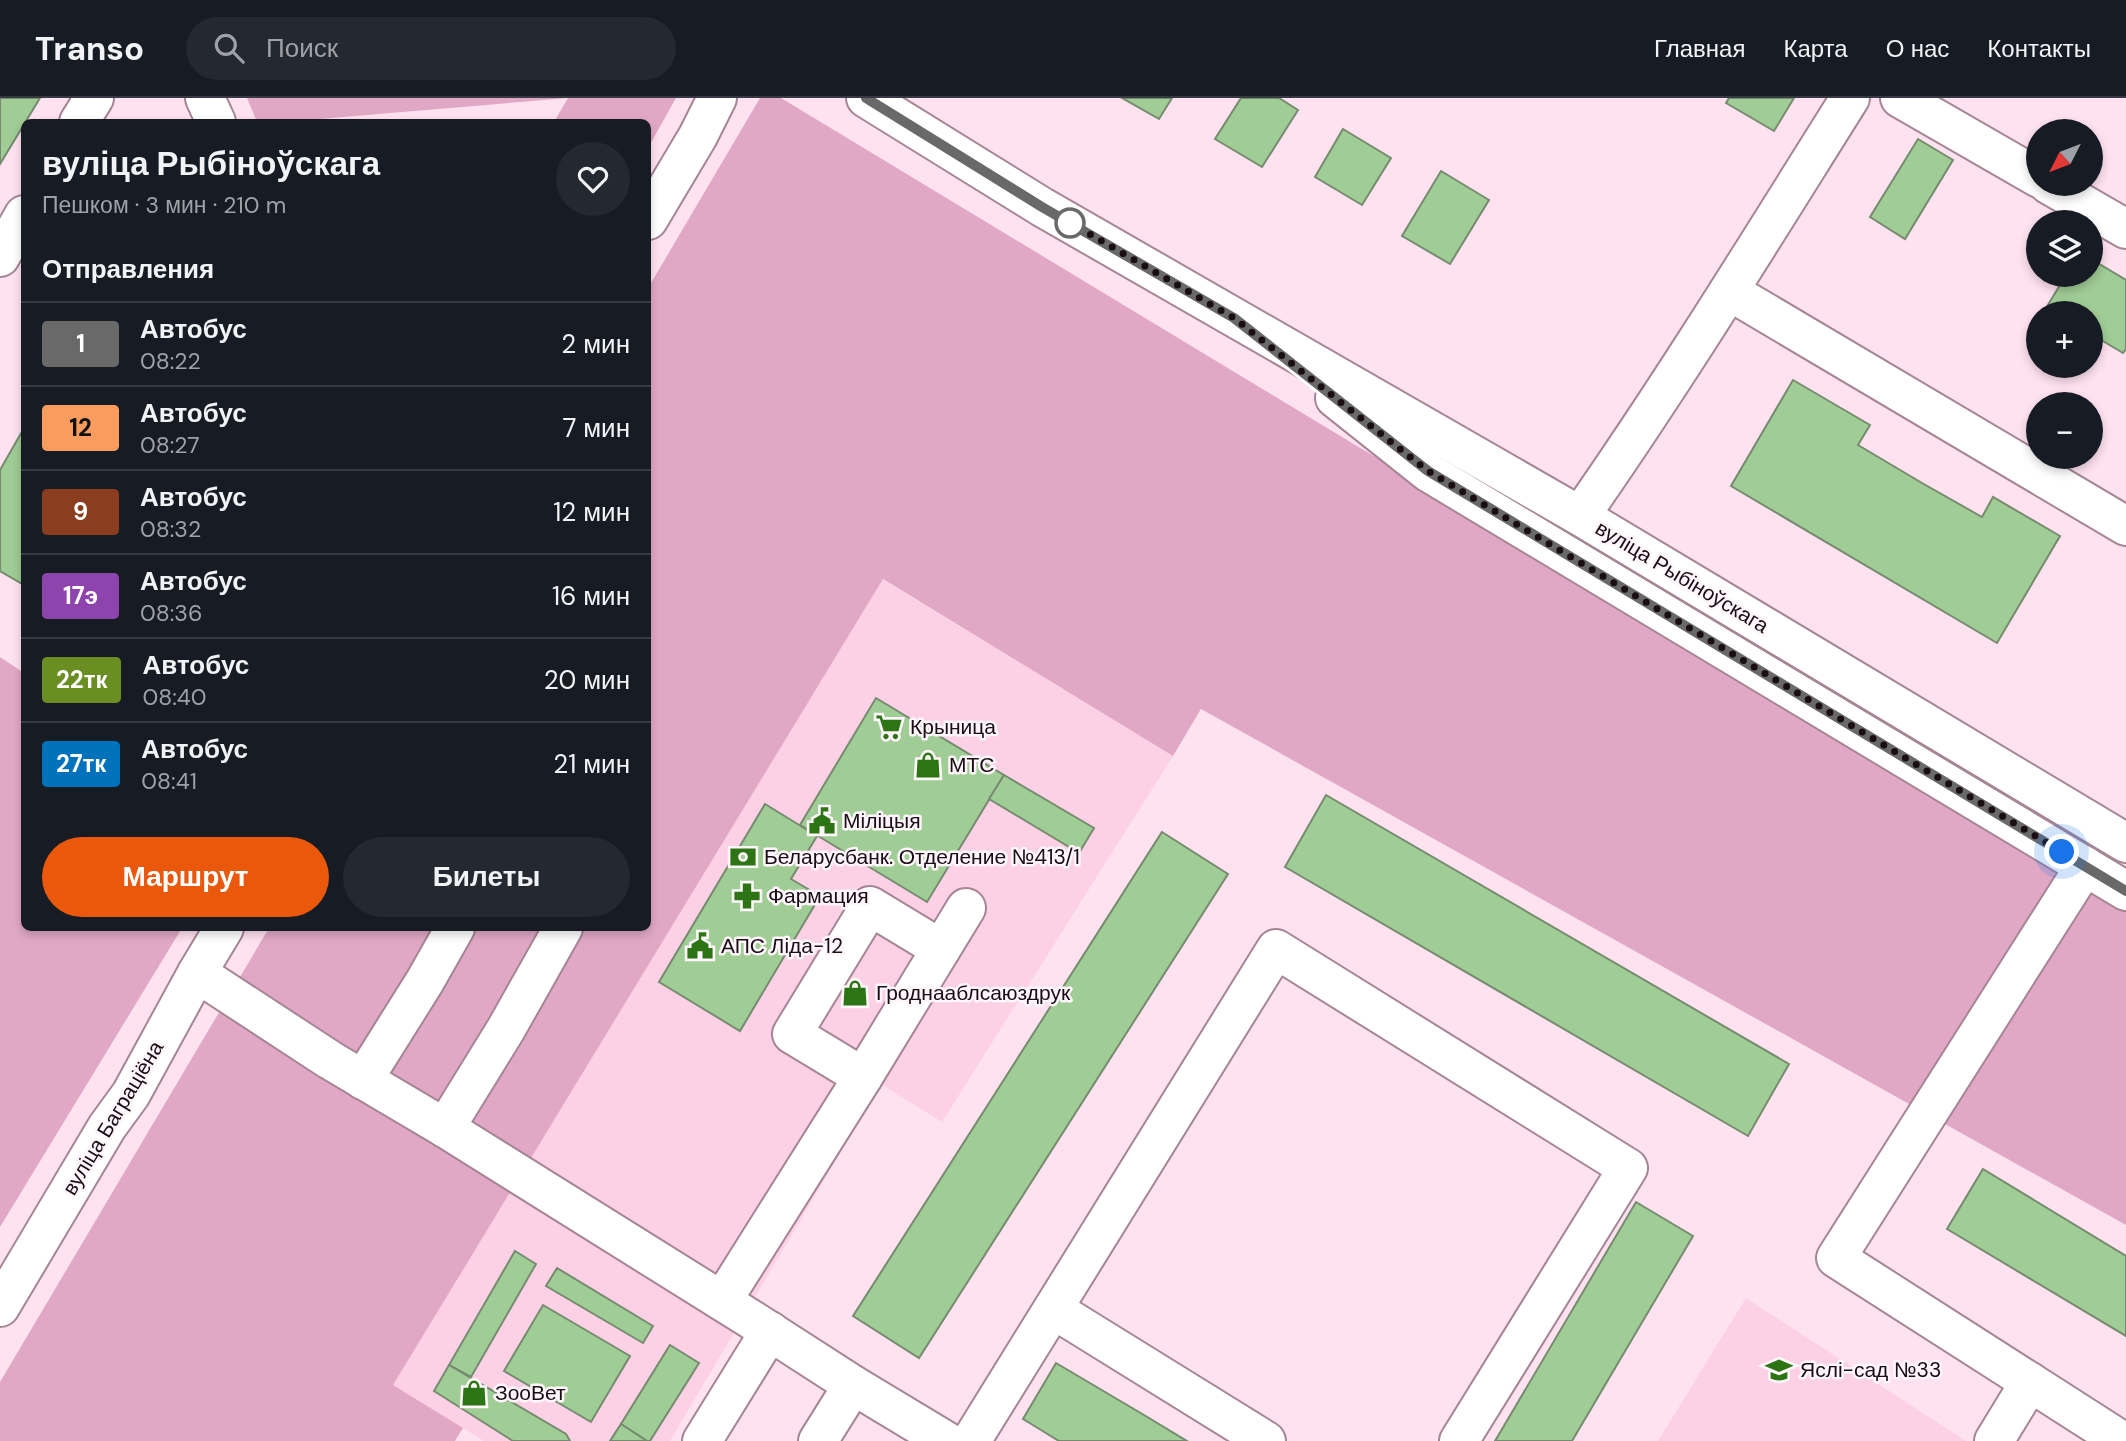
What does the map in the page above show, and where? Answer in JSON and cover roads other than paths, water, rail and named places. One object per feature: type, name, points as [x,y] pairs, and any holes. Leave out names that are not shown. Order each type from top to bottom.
[{"type":"street","points":[[81,119],[94,98]]},
{"type":"street","points":[[205,98],[215,119]]},
{"type":"street","points":[[651,215],[698,136],[717,98]]},
{"type":"street","name":"вуліца Рыбіноўскага","points":[[866,98],[1042,207],[1580,516],[2126,843]]},
{"type":"street","points":[[1580,516],[1729,291],[1850,98]]},
{"type":"street","points":[[1900,98],[2026,171]]},
{"type":"street","points":[[2069,196],[2126,229]]},
{"type":"street","points":[[0,257],[21,220]]},
{"type":"street","points":[[1729,291],[2126,526]]},
{"type":"street","name":"вуліца Рыбіноўскага","points":[[1234,318],[1428,471],[2126,891]]},
{"type":"street","points":[[2085,866],[1836,1258],[2122,1441]]},
{"type":"street","points":[[863,1077],[792,1034],[862,917],[870,905],[941,949]]},
{"type":"street","points":[[722,1301],[966,908]]},
{"type":"street","name":"вуліца Баграціёна","points":[[0,1307],[107,1127],[131,1094],[222,931]]},
{"type":"street","points":[[363,1080],[453,931]]},
{"type":"street","points":[[445,1128],[506,1029],[561,931]]},
{"type":"street","points":[[971,1441],[1276,949],[1628,1168],[1459,1441]]},
{"type":"street","points":[[197,973],[363,1080],[445,1128],[946,1441]]},
{"type":"street","points":[[1053,1309],[1266,1441]]},
{"type":"street","points":[[702,1441],[770,1331]]},
{"type":"street","points":[[1994,1441],[2030,1382]]},
{"type":"street","points":[[818,1441],[853,1385]]},
{"type":"place","name":"Крыница","points":[[889,727]]},
{"type":"place","name":"МТС","points":[[928,765]]},
{"type":"place","name":"Міліцыя","points":[[822,821]]},
{"type":"place","name":"Беларусбанк. Отделение №413/1","points":[[743,857]]},
{"type":"place","name":"Фармация","points":[[747,896]]},
{"type":"place","name":"АПС Ліда-12","points":[[700,946]]},
{"type":"place","name":"Гроднааблсаюздрук","points":[[855,993]]},
{"type":"place","name":"Яслі-сад №33","points":[[1779,1370]]},
{"type":"place","name":"ЗооВет","points":[[474,1393]]}]
